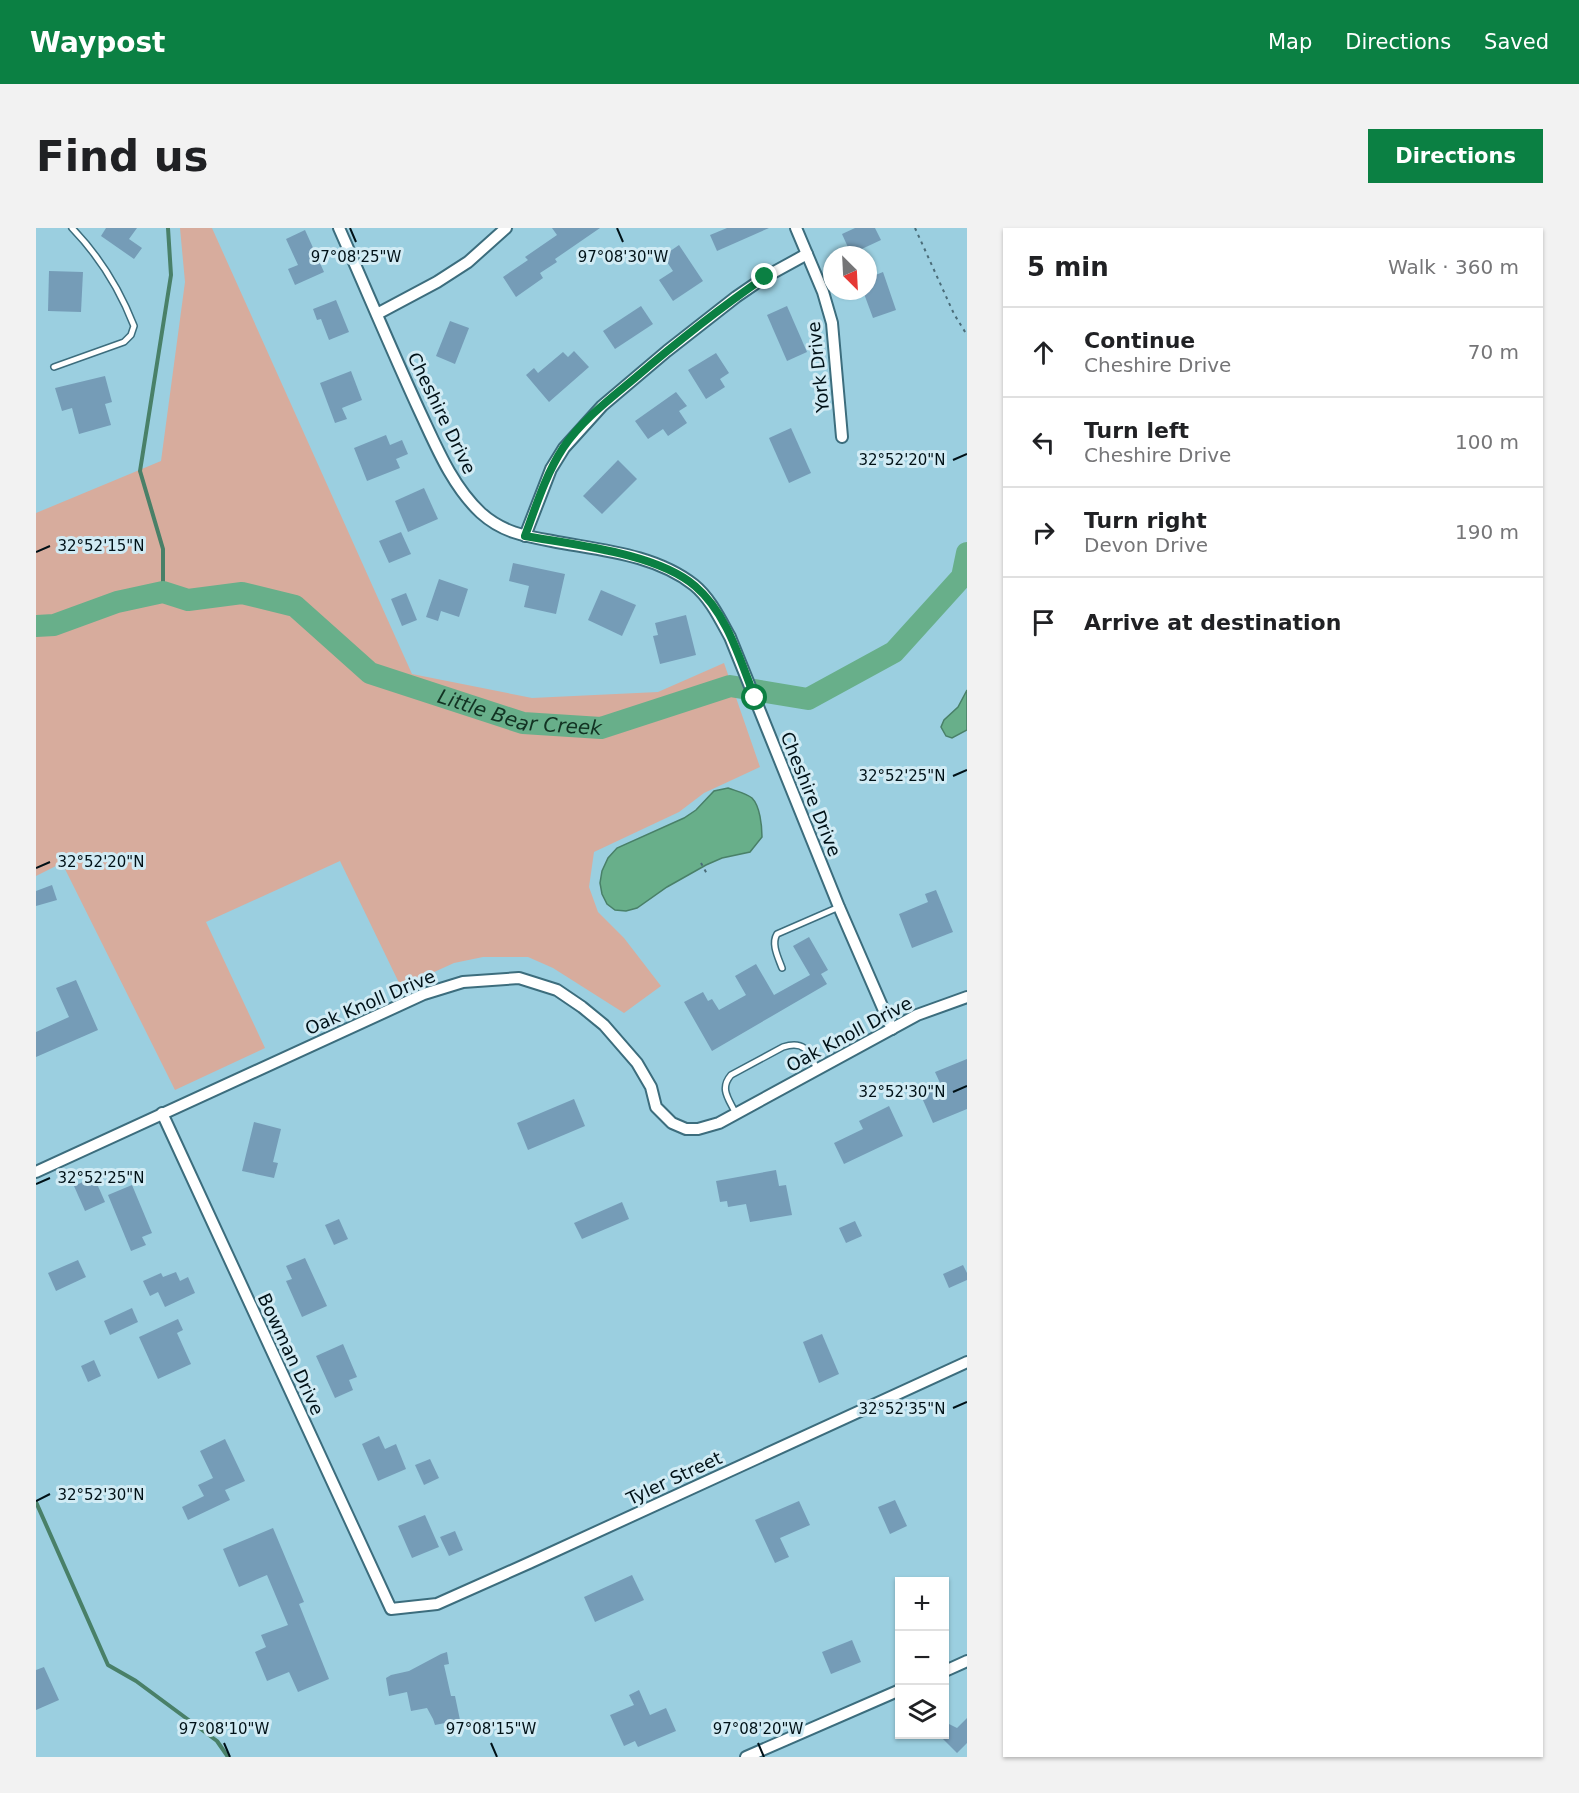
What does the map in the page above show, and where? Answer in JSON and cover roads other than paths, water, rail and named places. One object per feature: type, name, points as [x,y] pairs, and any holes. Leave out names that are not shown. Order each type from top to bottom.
[{"type":"street","name":"Cheshire Drive","points":[[339,228],[439,452],[457,483],[481,513],[514,534],[625,555],[666,568],[694,586],[718,615],[730,637],[839,907],[892,1029]]},
{"type":"street","points":[[376,314],[437,282],[468,262],[506,228]]},
{"type":"street","name":"York Drive","points":[[796,228],[823,292],[832,323],[842,437]]},
{"type":"street","points":[[525,536],[551,469],[564,448],[602,406],[692,330],[736,297],[765,277],[807,254]]},
{"type":"street","name":"Oak Knoll Drive","points":[[36,1172],[424,994],[463,982],[519,978],[557,990],[604,1025],[637,1063],[651,1087],[656,1107],[672,1123],[686,1129],[698,1129],[719,1123],[917,1015],[967,997]]},
{"type":"street","name":"Bowman Drive","points":[[162,1113],[391,1609]]},
{"type":"street","name":"Tyler Street","points":[[391,1609],[437,1604],[967,1362]]},
{"type":"street","points":[[949,1669],[967,1661]]},
{"type":"street","points":[[746,1757],[895,1692]]},
{"type":"lane","points":[[54,368],[124,342],[131,335],[135,326],[126,305],[90,247],[72,228]]},
{"type":"lane","points":[[782,968],[774,938],[777,934],[839,907]]},
{"type":"lane","points":[[736,1114],[724,1088],[725,1082],[731,1075],[792,1044],[803,1046],[809,1052],[817,1069]]},
{"type":"waterway","points":[[163,592],[163,549],[140,471],[171,275],[168,228]]},
{"type":"waterway","name":"Little Bear Creek","points":[[36,626],[54,625],[117,602],[163,592],[188,600],[242,593],[295,606],[370,673],[523,723],[601,728],[730,686],[808,699],[894,652],[962,577],[967,553]]},
{"type":"waterway","points":[[36,1502],[108,1665],[136,1681],[217,1741],[228,1757]]}]
